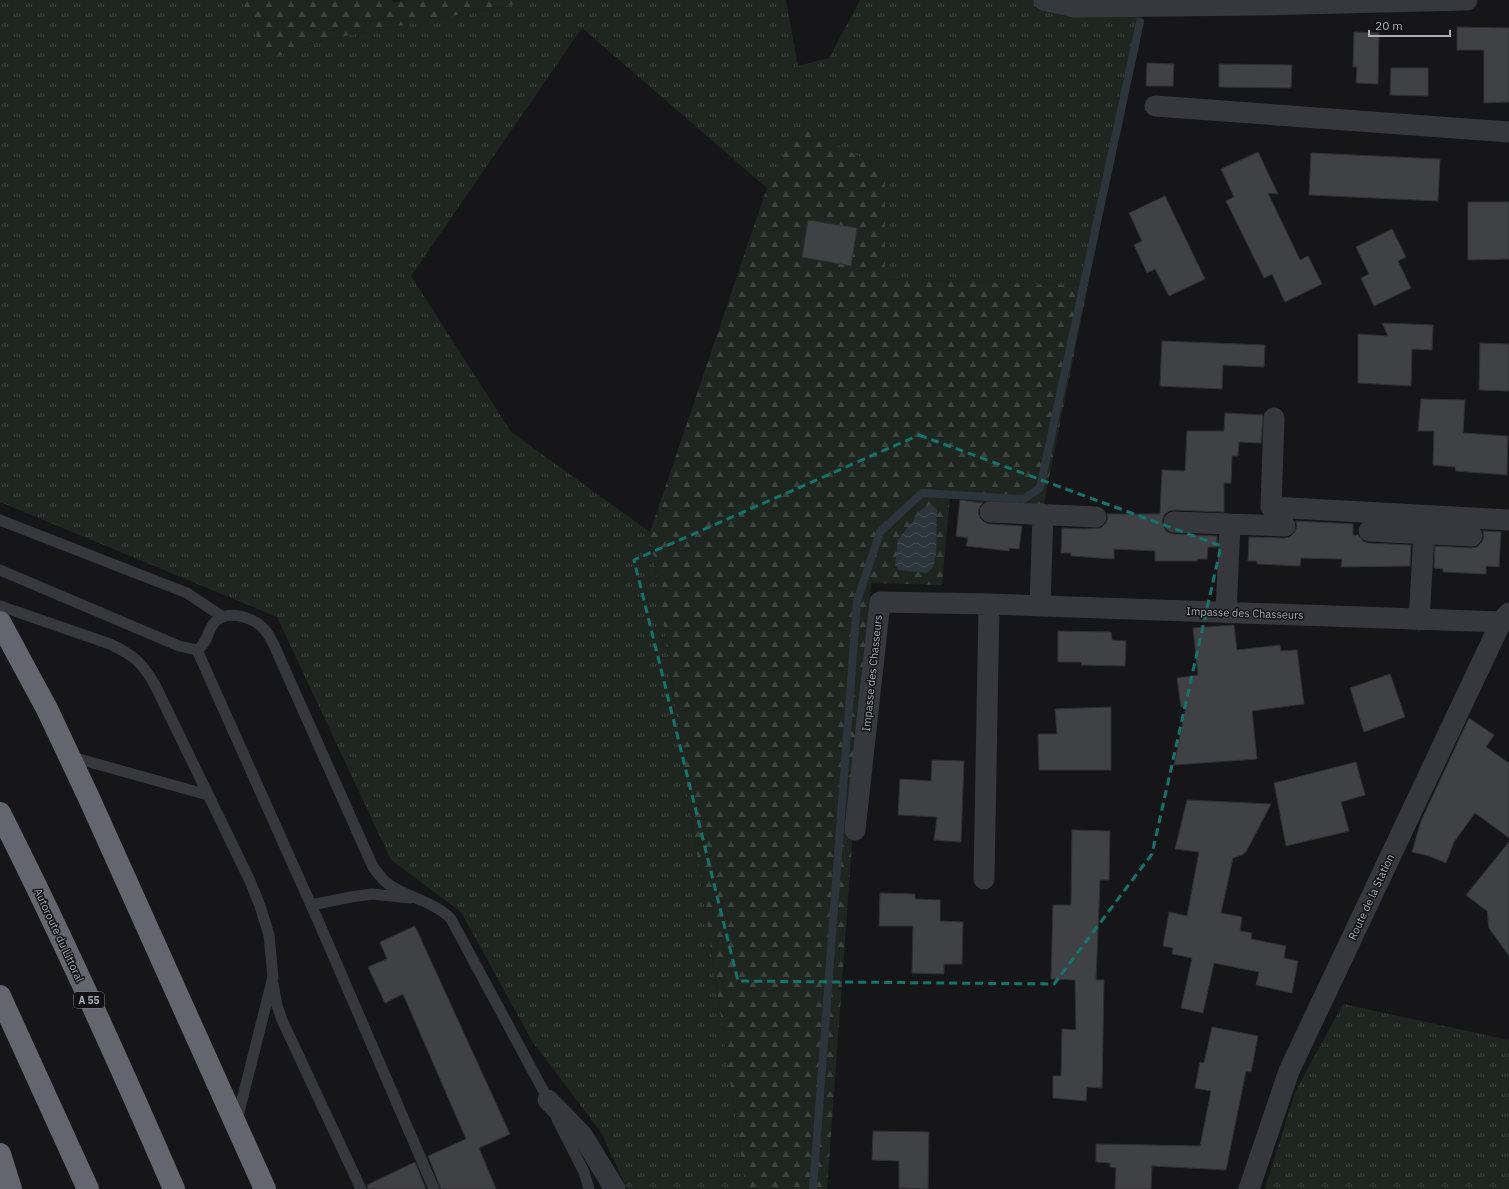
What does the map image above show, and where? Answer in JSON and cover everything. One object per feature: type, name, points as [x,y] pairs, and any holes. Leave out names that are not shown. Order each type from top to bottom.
[{"type":"highway","points":[[0,622],[47,709],[265,1189]]},
{"type":"highway","name":"Autoroute du Littoral","points":[[0,813],[28,868],[121,1068],[174,1189]]},
{"type":"highway","points":[[0,996],[88,1189]]},
{"type":"highway","points":[[0,1154],[11,1189]]},
{"type":"street","points":[[1044,0],[1074,6],[1467,0]]},
{"type":"street","points":[[1155,106],[1509,132]]},
{"type":"street","points":[[1274,418],[1271,507],[1509,520]]},
{"type":"street","points":[[990,512],[1096,517]]},
{"type":"street","points":[[1040,606],[1043,514]]},
{"type":"street","points":[[1174,522],[1285,526]]},
{"type":"street","points":[[1226,613],[1230,524]]},
{"type":"street","points":[[1369,531],[1472,536]]},
{"type":"street","points":[[1419,620],[1424,534]]},
{"type":"street","name":"Impasse des Chasseurs","points":[[855,830],[880,602],[989,604],[1419,620],[1505,618]]},
{"type":"street","points":[[984,879],[989,604]]},
{"type":"street","name":"Route de la Station","points":[[1249,1189],[1289,1070],[1505,618]]},
{"type":"street","points":[[548,1100],[582,1135],[615,1189]]},
{"type":"lane","points":[[0,520],[186,593],[196,598],[223,617]]},
{"type":"lane","points":[[0,570],[179,646],[197,650]]},
{"type":"lane","points":[[0,606],[110,644],[125,651],[146,669],[250,881],[269,935],[275,995],[282,1020],[361,1189]]},
{"type":"lane","points":[[197,650],[203,644],[216,621],[231,615],[257,623],[269,635],[374,867],[389,884],[432,904],[446,914],[455,925],[548,1100],[584,1172],[589,1189]]},
{"type":"lane","points":[[197,650],[311,906],[434,1189]]},
{"type":"lane","points":[[68,756],[208,795]]},
{"type":"lane","points":[[311,906],[372,894],[421,899]]},
{"type":"lane","points":[[236,1125],[273,977]]},
{"type":"highlighted area","points":[[919,435],[1221,546],[1152,854],[1054,984],[738,981],[634,560]]},
{"type":"green space","points":[[0,0],[242,0],[267,61],[313,42],[538,0],[786,0],[798,66],[829,58],[860,0],[1146,0],[1088,286],[885,279],[885,169],[797,127],[767,188],[582,28],[411,276],[511,432],[650,532],[746,1189],[627,1189],[602,1134],[532,1041],[461,912],[391,860],[277,617],[0,502]]},
{"type":"green space","points":[[242,0],[391,0],[394,2],[404,0],[538,0],[313,42],[267,61]]},
{"type":"green space","points":[[797,126],[885,169],[885,279],[1088,286],[1042,512],[950,497],[942,585],[871,583],[827,1189],[746,1189],[650,532],[767,188]]},
{"type":"green space","points":[[1343,1004],[1509,1040],[1509,1189],[1265,1189],[1295,1092]]},
{"type":"water","points":[[931,504],[937,510],[936,555],[933,568],[926,573],[899,570],[895,565],[898,540],[922,509]]},
{"type":"building","points":[[1457,27],[1509,28],[1509,102],[1484,103],[1484,50],[1457,50]]},
{"type":"building","points":[[1354,32],[1379,33],[1378,84],[1356,83],[1357,67],[1353,67]]},
{"type":"building","points":[[1147,63],[1174,64],[1173,86],[1146,86]]},
{"type":"building","points":[[1219,64],[1292,65],[1291,88],[1219,87]]},
{"type":"building","points":[[1391,68],[1428,68],[1428,96],[1390,95]]},
{"type":"building","points":[[1258,152],[1278,194],[1268,193],[1300,260],[1308,256],[1322,284],[1285,302],[1272,274],[1264,278],[1226,201],[1234,197],[1221,169]]},
{"type":"building","points":[[1311,153],[1440,159],[1438,201],[1309,195]]},
{"type":"building","points":[[1165,196],[1205,279],[1169,296],[1155,269],[1147,273],[1134,245],[1142,241],[1129,213]]},
{"type":"building","points":[[1468,202],[1509,202],[1509,259],[1468,260]]},
{"type":"building","points":[[808,220],[857,228],[851,266],[802,257]]},
{"type":"building","points":[[1392,229],[1406,257],[1398,261],[1411,288],[1374,306],[1361,278],[1369,274],[1356,247]]},
{"type":"building","points":[[1382,323],[1433,325],[1432,350],[1412,349],[1411,386],[1358,383],[1358,334],[1388,336]]},
{"type":"building","points":[[1162,341],[1265,345],[1264,367],[1223,365],[1222,389],[1160,386]]},
{"type":"building","points":[[1480,343],[1509,344],[1509,391],[1479,390]]},
{"type":"building","points":[[1421,399],[1465,400],[1463,433],[1508,436],[1507,475],[1456,471],[1455,467],[1433,465],[1434,431],[1418,431]]},
{"type":"building","points":[[1225,413],[1263,415],[1261,443],[1239,442],[1238,456],[1232,456],[1231,483],[1224,483],[1224,512],[1174,510],[1169,511],[1164,515],[1162,521],[1167,532],[1173,534],[1217,536],[1217,547],[1208,547],[1207,559],[1198,559],[1197,561],[1155,561],[1155,551],[1114,549],[1114,559],[1071,556],[1071,553],[1061,553],[1062,528],[1101,528],[1106,523],[1108,518],[1107,514],[1160,514],[1162,470],[1185,471],[1187,431],[1224,431]]},
{"type":"building","points":[[960,500],[983,503],[978,512],[980,518],[984,522],[989,524],[1022,526],[1019,549],[1009,548],[1009,551],[966,546],[968,538],[956,536]]},
{"type":"building","points":[[1296,521],[1353,524],[1353,535],[1358,535],[1363,541],[1368,543],[1411,545],[1410,566],[1341,567],[1342,559],[1301,558],[1300,566],[1257,564],[1257,561],[1248,561],[1249,537],[1290,537],[1295,532],[1297,526]]},
{"type":"building","points":[[1483,531],[1501,532],[1499,567],[1486,566],[1486,574],[1443,572],[1443,569],[1434,568],[1435,546],[1477,547],[1482,542],[1484,537]]},
{"type":"building","points":[[1234,625],[1237,650],[1280,645],[1281,651],[1297,650],[1304,704],[1252,711],[1257,759],[1174,765],[1186,707],[1181,707],[1177,678],[1198,675],[1193,628]]},
{"type":"building","points":[[1058,631],[1111,632],[1112,640],[1126,641],[1125,666],[1081,665],[1082,662],[1058,662]]},
{"type":"building","points":[[1390,674],[1405,717],[1364,732],[1350,688]]},
{"type":"building","points":[[1111,707],[1111,770],[1039,770],[1038,734],[1057,734],[1055,709]]},
{"type":"building","points":[[1469,718],[1494,735],[1486,747],[1509,763],[1509,838],[1475,813],[1454,842],[1446,863],[1429,856],[1412,852],[1421,821]]},
{"type":"building","points":[[932,760],[964,761],[961,842],[934,840],[937,817],[898,815],[900,779],[931,781]]},
{"type":"building","points":[[1356,762],[1365,795],[1341,802],[1349,831],[1286,846],[1274,783]]},
{"type":"building","points":[[1187,800],[1271,804],[1246,852],[1233,858],[1221,913],[1242,917],[1240,931],[1252,933],[1251,939],[1286,946],[1284,958],[1298,961],[1292,993],[1256,985],[1259,972],[1214,963],[1203,1013],[1181,1008],[1192,958],[1172,954],[1173,948],[1163,946],[1169,912],[1187,916],[1199,852],[1175,849]]},
{"type":"building","points":[[1072,830],[1110,831],[1109,880],[1100,880],[1096,980],[1104,980],[1102,1088],[1087,1087],[1086,1101],[1053,1098],[1053,1076],[1061,1076],[1062,1029],[1076,1030],[1075,980],[1051,979],[1053,905],[1071,905]]},
{"type":"building","points":[[1509,842],[1509,956],[1489,928],[1487,911],[1466,895]]},
{"type":"building","points":[[880,893],[915,894],[915,899],[940,900],[940,921],[963,922],[962,964],[944,964],[944,974],[912,973],[913,926],[879,926]]},
{"type":"building","points":[[415,926],[510,1134],[479,1148],[496,1189],[441,1189],[428,1156],[466,1139],[403,994],[385,1003],[368,967],[387,959],[380,942]]},
{"type":"building","points":[[1212,1027],[1258,1036],[1251,1072],[1246,1071],[1226,1170],[1152,1166],[1151,1189],[1115,1189],[1116,1168],[1110,1167],[1110,1163],[1096,1162],[1096,1144],[1200,1146],[1211,1091],[1195,1088],[1200,1062],[1204,1063]]},
{"type":"building","points":[[873,1131],[929,1132],[928,1189],[899,1188],[899,1161],[872,1160]]},
{"type":"building","points":[[415,1162],[426,1189],[368,1189],[367,1185]]},
{"type":"waterway","points":[[813,1189],[857,601],[880,532],[922,493],[1024,499],[1040,488],[1140,22]]}]
